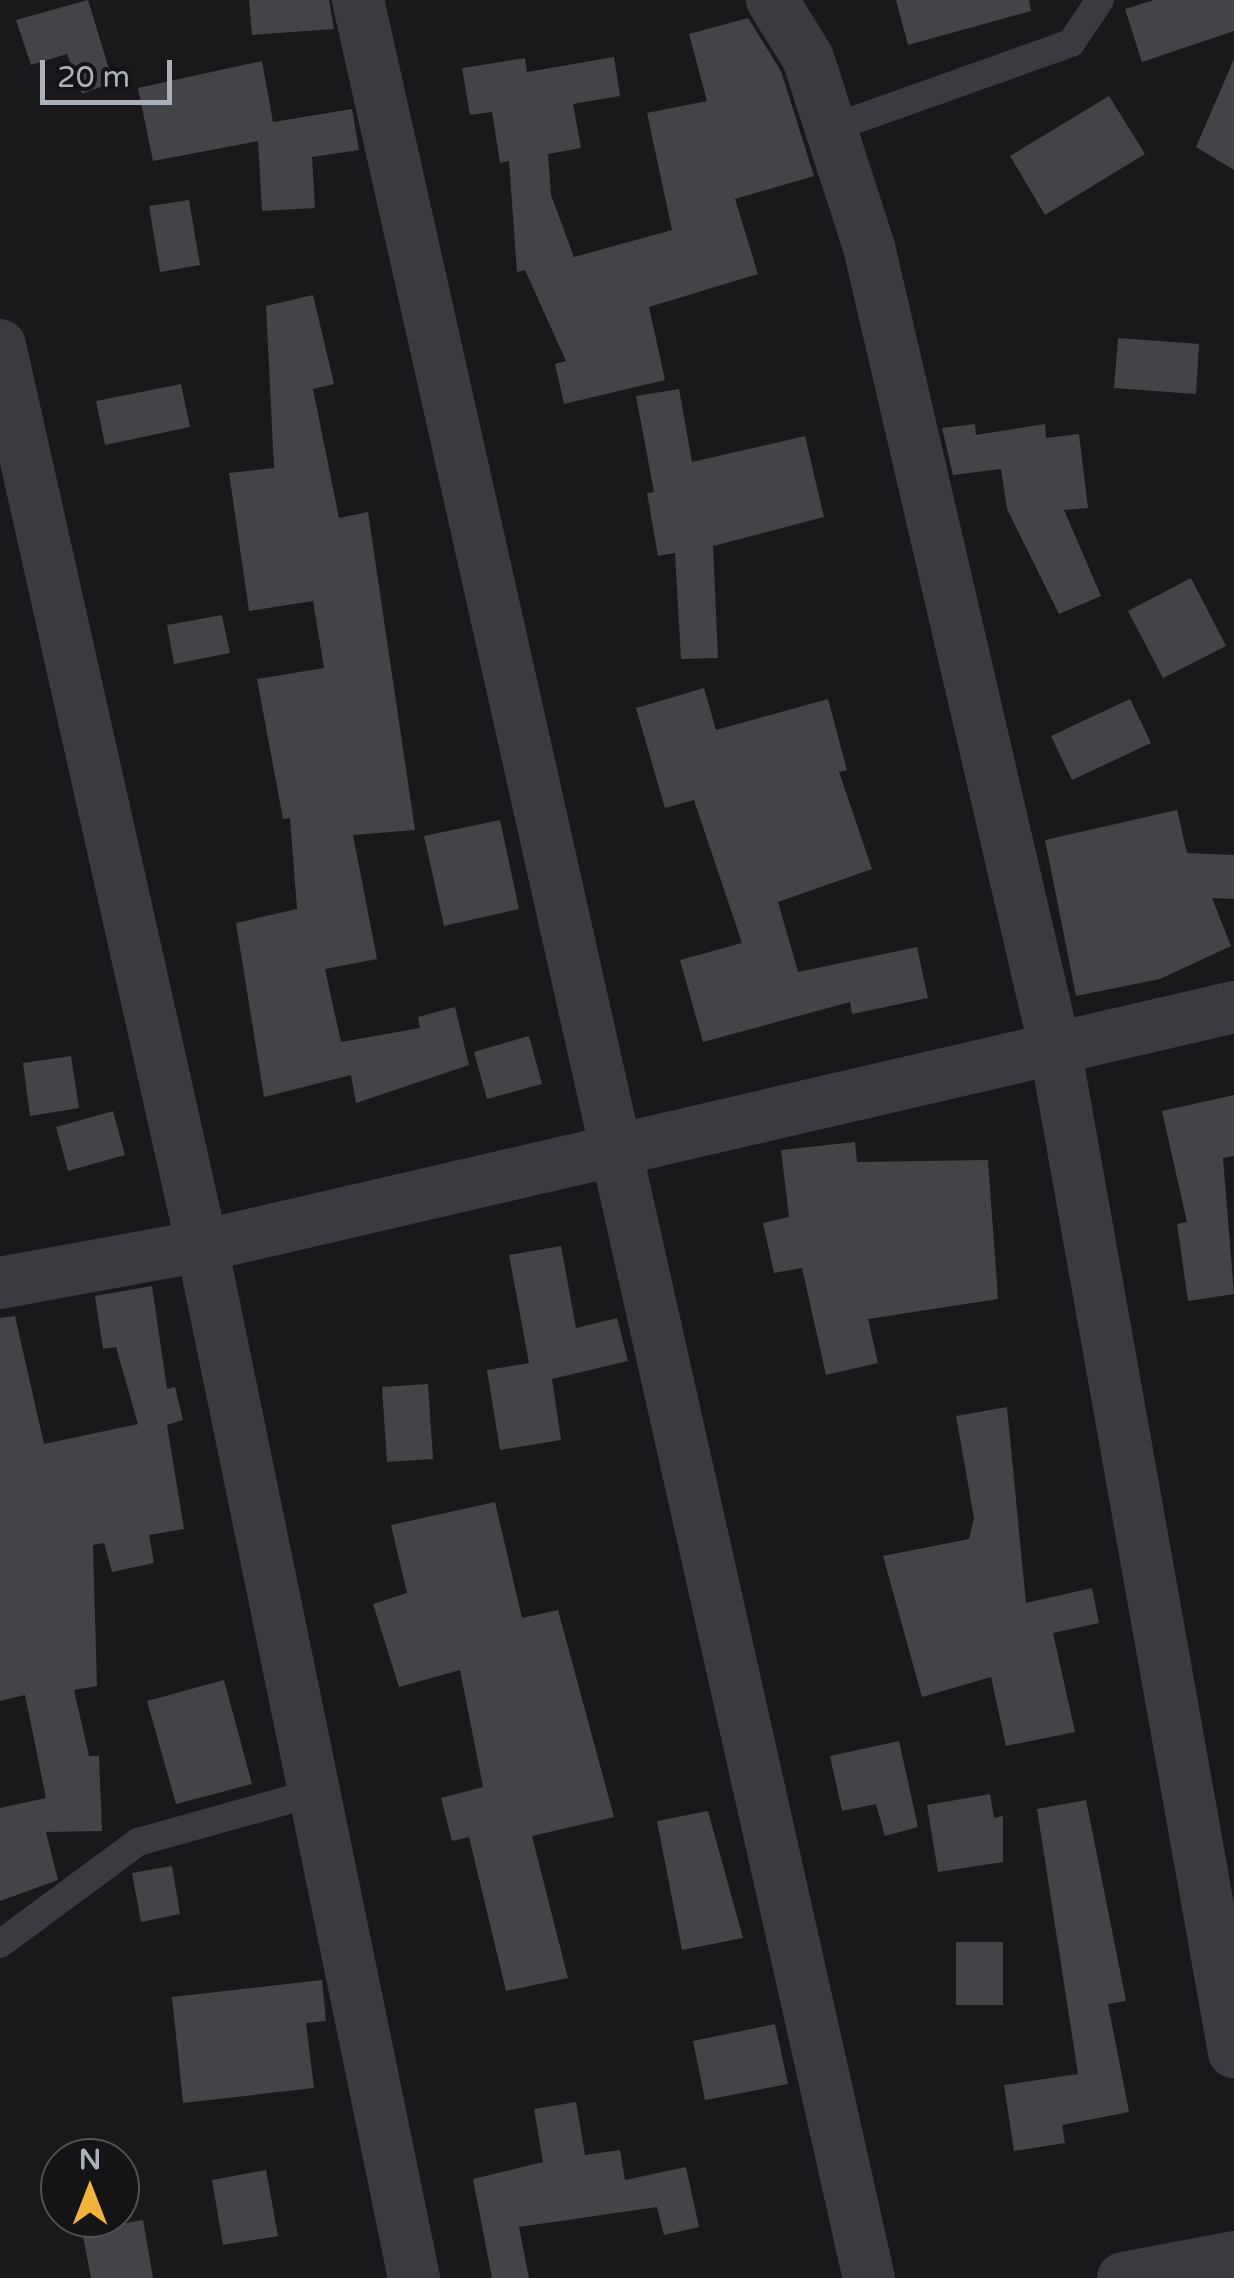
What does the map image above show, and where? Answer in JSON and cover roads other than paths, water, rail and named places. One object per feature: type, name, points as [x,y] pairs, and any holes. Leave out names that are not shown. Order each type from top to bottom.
[{"type":"street","points":[[358,0],[621,1144],[869,2278]]},
{"type":"street","points":[[772,0],[835,127],[1056,1052],[1234,2052]]},
{"type":"street","points":[[0,345],[202,1246],[414,2278]]},
{"type":"street","points":[[0,1283],[202,1246],[621,1144],[1056,1052],[1234,1007]]},
{"type":"street","points":[[1123,2278],[1234,2257]]},
{"type":"lane","points":[[835,127],[1071,43],[1100,0]]},
{"type":"lane","points":[[0,1944],[138,1842],[313,1793]]}]
